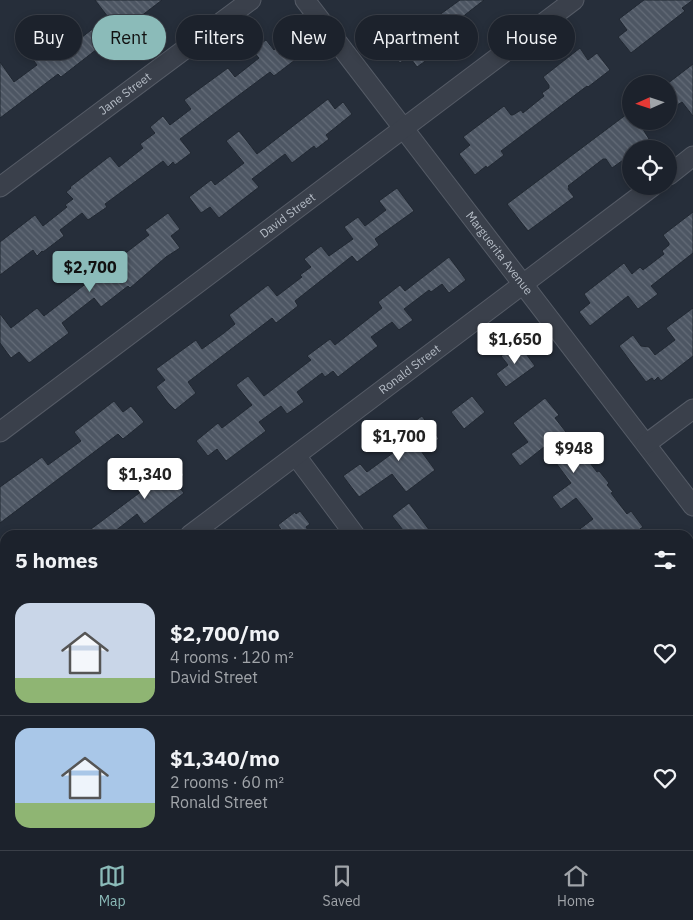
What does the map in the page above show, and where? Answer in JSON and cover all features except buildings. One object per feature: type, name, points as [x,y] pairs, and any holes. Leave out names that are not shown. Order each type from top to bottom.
[{"type":"street","name":"Jane Street","points":[[0,187],[250,0]]},
{"type":"street","name":"Marguerita Avenue","points":[[305,0],[693,506]]},
{"type":"street","name":"David Street","points":[[0,432],[574,0]]},
{"type":"street","points":[[677,169],[693,156]]},
{"type":"street","name":"Ronald Street","points":[[197,530],[641,195]]},
{"type":"street","points":[[646,444],[693,408]]},
{"type":"street","points":[[296,456],[351,530]]}]
